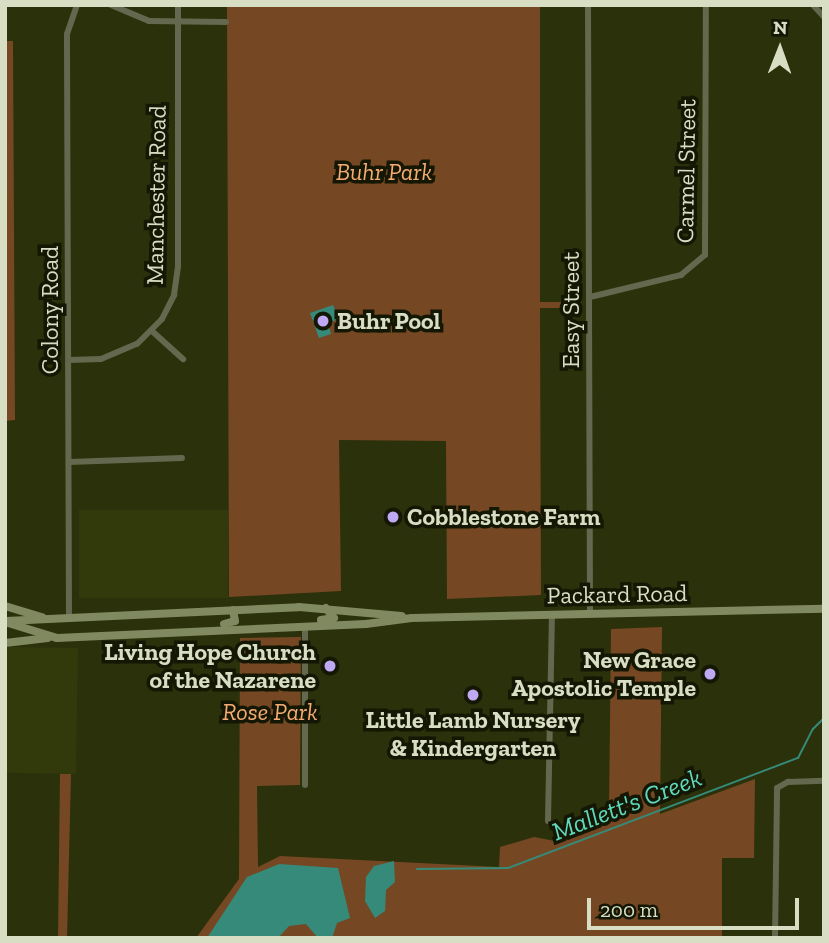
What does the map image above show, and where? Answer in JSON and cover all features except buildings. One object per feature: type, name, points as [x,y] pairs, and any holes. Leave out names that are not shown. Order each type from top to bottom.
[{"type":"main road","points":[[5,607],[51,619]]},
{"type":"main road","name":"Packard Road","points":[[5,621],[326,608],[412,618]]},
{"type":"main road","points":[[252,628],[332,619],[333,612],[326,608]]},
{"type":"main road","name":"Packard Road","points":[[5,621],[57,638],[412,618],[824,609]]},
{"type":"main road","points":[[172,632],[231,624],[237,616],[233,610]]},
{"type":"main road","points":[[5,643],[57,638]]},
{"type":"street","name":"Colony Road","points":[[69,618],[67,34],[77,5]]},
{"type":"street","points":[[111,5],[149,21],[226,22]]},
{"type":"street","name":"Manchester Road","points":[[69,360],[119,354],[152,331],[168,310],[178,266],[178,5]]},
{"type":"street","name":"Easy Street","points":[[588,5],[590,614]]},
{"type":"street","name":"Carmel Street","points":[[590,297],[681,275],[705,255],[706,5]]},
{"type":"street","points":[[813,5],[824,17]]},
{"type":"street","points":[[152,331],[183,359]]},
{"type":"street","points":[[69,462],[182,458]]},
{"type":"street","points":[[548,821],[552,615]]},
{"type":"street","points":[[304,785],[305,626]]},
{"type":"street","points":[[775,938],[775,794],[788,782],[824,781]]},
{"type":"shaded area","points":[[79,510],[228,510],[228,598],[79,598]]},
{"type":"shaded area","points":[[5,647],[78,648],[76,774],[5,773]]},
{"type":"green space","name":"Buhr Park","points":[[227,5],[540,5],[540,302],[578,302],[578,308],[540,308],[541,595],[447,599],[446,441],[339,440],[341,591],[229,597]]},
{"type":"green space","points":[[5,41],[13,41],[15,420],[5,421]]},
{"type":"green space","name":"Rose Park","points":[[662,627],[660,814],[755,779],[754,858],[722,858],[722,938],[196,938],[239,879],[240,638],[301,637],[300,785],[257,786],[258,867],[280,856],[499,867],[500,847],[534,837],[555,841],[568,823],[609,809],[611,629]]},
{"type":"green space","points":[[60,774],[71,774],[67,938],[58,938]]},
{"type":"water","name":"Buhr Pool","points":[[333,305],[339,319],[328,323],[331,334],[319,338],[310,313]]},
{"type":"water","points":[[394,861],[395,882],[386,890],[385,911],[375,918],[365,901],[366,877],[374,866]]},
{"type":"water","points":[[279,864],[338,868],[350,918],[337,923],[332,938],[318,938],[306,924],[289,926],[278,938],[207,938],[247,877]]},
{"type":"waterway","name":"Mallett's Creek","points":[[417,869],[508,868],[798,758],[813,729],[824,718]]},
{"type":"place","name":"Buhr Pool","points":[[323,321]]},
{"type":"place","name":"Cobblestone Farm","points":[[393,517]]},
{"type":"place","name":"Living Hope Church of the Nazarene","points":[[330,666]]},
{"type":"place","name":"New Grace Apostolic Temple","points":[[710,674]]},
{"type":"place","name":"Little Lamb Nursery & Kindergarten","points":[[473,695]]}]
